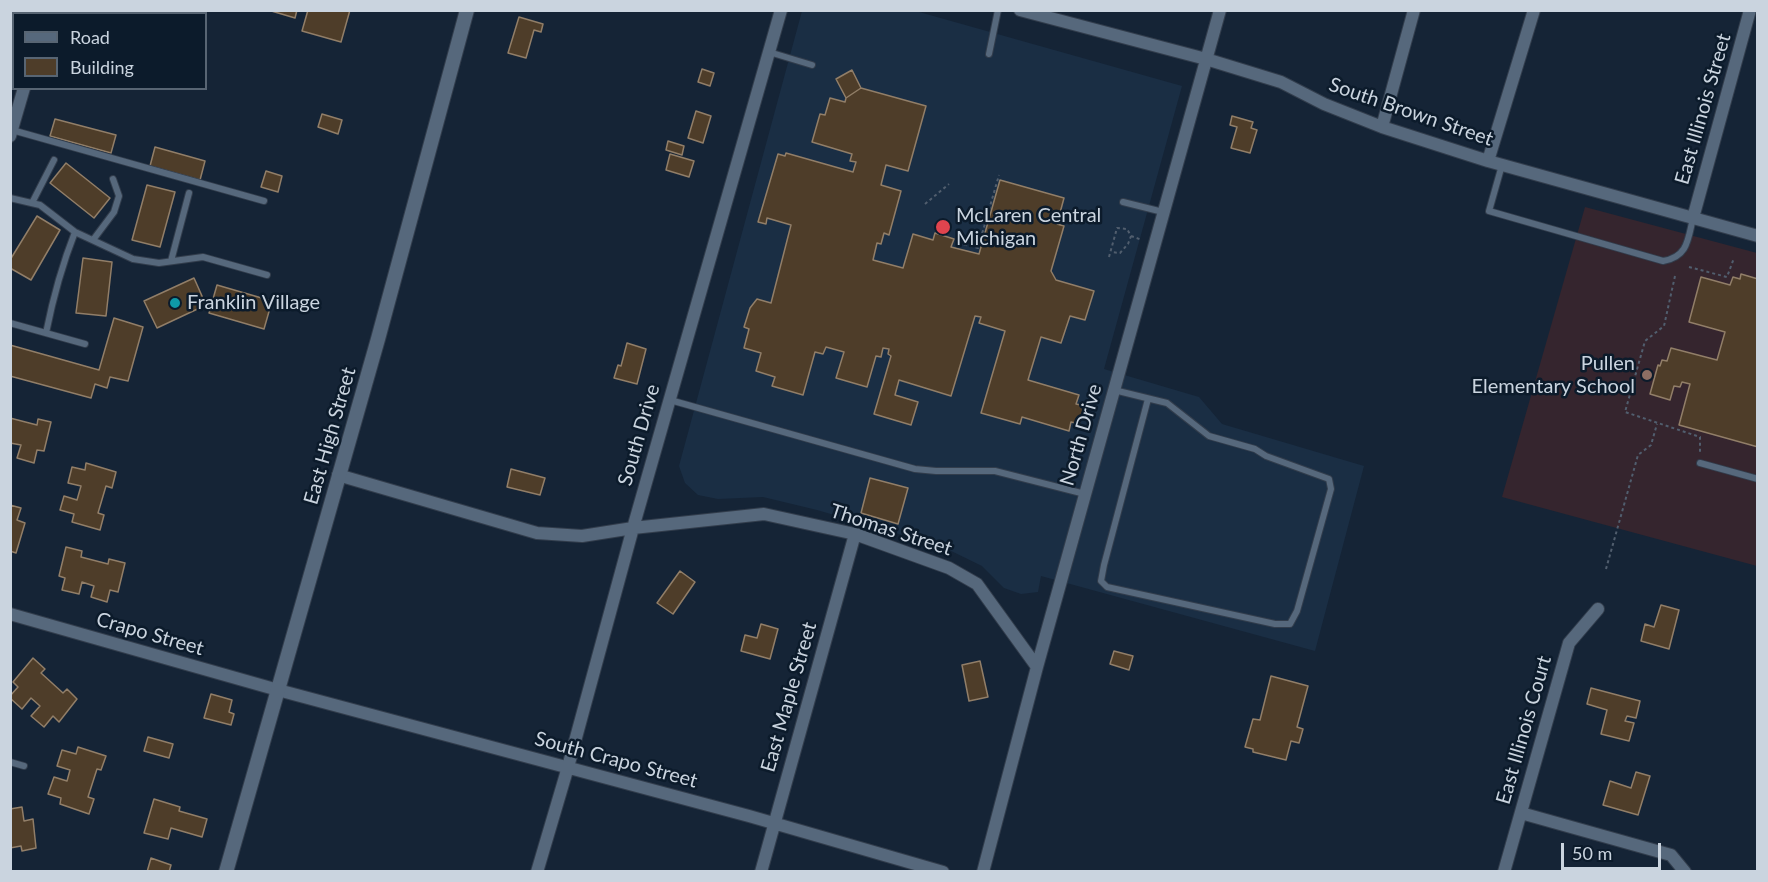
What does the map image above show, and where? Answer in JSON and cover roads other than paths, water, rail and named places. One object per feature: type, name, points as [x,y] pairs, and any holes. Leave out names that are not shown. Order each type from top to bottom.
[{"type":"street","name":"East High Street","points":[[226,872],[378,339],[468,10]]},
{"type":"street","name":"South Drive","points":[[537,872],[781,10]]},
{"type":"street","name":"South Brown Street","points":[[1020,10],[1206,59],[1281,82],[1324,104],[1382,127],[1488,161],[1758,236]]},
{"type":"street","name":"North Drive","points":[[982,872],[1221,10]]},
{"type":"street","points":[[1382,127],[1414,10]]},
{"type":"street","points":[[1488,161],[1534,10]]},
{"type":"street","name":"East Illinois Street","points":[[1693,218],[1750,10]]},
{"type":"street","points":[[11,133],[23,90]]},
{"type":"street","name":"Thomas Street","points":[[338,475],[537,533],[582,536],[633,528],[764,514],[855,534],[948,568],[977,584],[1037,667]]},
{"type":"street","name":"East Maple Street","points":[[761,872],[855,534]]},
{"type":"street","name":"East Illinois Court","points":[[1504,872],[1569,643],[1598,609]]},
{"type":"street","name":"Crapo Street","points":[[10,614],[278,690]]},
{"type":"street","name":"South Crapo Street","points":[[278,690],[775,823],[943,872]]},
{"type":"street","points":[[1521,813],[1671,855],[1685,872]]},
{"type":"lane","points":[[989,54],[998,10]]},
{"type":"lane","points":[[769,52],[812,65]]},
{"type":"lane","points":[[11,133],[264,201]]},
{"type":"lane","points":[[32,203],[54,160]]},
{"type":"lane","points":[[1502,164],[1489,211],[1663,261],[1672,260],[1680,255],[1686,244],[1693,218]]},
{"type":"lane","points":[[93,240],[114,212],[119,196],[113,179]]},
{"type":"lane","points":[[171,261],[189,193]]},
{"type":"lane","points":[[10,198],[40,204],[75,231],[133,259],[159,263],[203,257],[267,275]]},
{"type":"lane","points":[[1123,202],[1163,213]]},
{"type":"lane","points":[[46,333],[60,272],[75,231]]},
{"type":"lane","points":[[10,323],[85,344]]},
{"type":"lane","points":[[1114,390],[1167,403],[1209,436],[1255,449],[1266,456],[1329,479],[1331,489],[1298,611],[1290,624],[1275,624],[1107,587],[1101,581],[1148,399]]},
{"type":"lane","points":[[670,400],[915,470],[996,471],[1085,494]]},
{"type":"lane","points":[[1700,463],[1758,479]]},
{"type":"lane","points":[[10,762],[24,766]]},
{"type":"place","name":"McLaren Central Michigan","points":[[943,227]]},
{"type":"place","name":"Franklin Village","points":[[175,303]]},
{"type":"place","name":"Pullen Elementary School","points":[[1647,375]]}]
